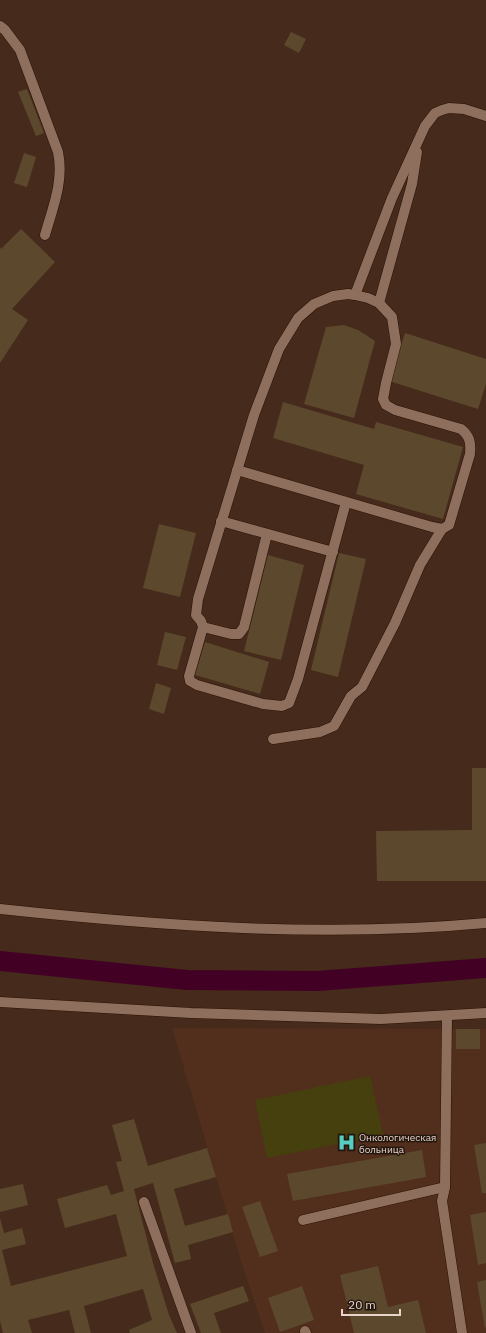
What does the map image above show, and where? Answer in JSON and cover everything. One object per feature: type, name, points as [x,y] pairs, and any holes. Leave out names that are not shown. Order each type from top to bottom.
[{"type":"street","points":[[0,26],[6,30],[20,50],[58,152],[60,164],[58,193],[45,235]]},
{"type":"street","points":[[356,295],[392,198],[425,126],[435,113],[449,108],[464,109],[486,116]]},
{"type":"street","points":[[378,303],[412,184],[418,142]]},
{"type":"street","points":[[237,470],[442,529],[449,526],[470,454],[471,442],[466,433],[461,429],[395,410],[386,405],[383,399],[396,344],[392,317],[378,303],[368,298],[356,295],[348,294],[334,296],[314,304],[298,318],[279,349],[254,415],[221,521],[198,599],[196,615],[203,627],[189,676],[190,681],[196,686],[263,704],[282,706],[289,703],[298,679],[346,502]]},
{"type":"street","points":[[221,521],[333,552]]},
{"type":"street","points":[[273,739],[320,732],[334,726],[351,696],[362,687],[395,624],[420,565],[442,529]]},
{"type":"street","points":[[203,627],[231,634],[239,634],[244,627],[267,534]]},
{"type":"street","points":[[0,909],[77,917],[239,928],[327,930],[446,927],[486,923]]},
{"type":"street","points":[[0,1002],[191,1013],[382,1019],[486,1013]]},
{"type":"street","points":[[448,1016],[445,1187],[442,1202],[462,1333]]},
{"type":"street","points":[[303,1220],[445,1187]]},
{"type":"street","points":[[144,1202],[191,1333]]},
{"type":"shaded area","name":"Онкологическая больница","points":[[172,1028],[486,1029],[486,1333],[265,1333],[240,1258]]},
{"type":"shaded area","points":[[370,1076],[383,1135],[267,1158],[255,1100]]},
{"type":"building","points":[[291,32],[306,39],[299,53],[284,45]]},
{"type":"building","points":[[27,89],[44,133],[36,136],[18,92]]},
{"type":"building","points":[[24,153],[36,157],[27,187],[14,183]]},
{"type":"building","points":[[21,229],[55,262],[12,309],[28,320],[0,363],[0,247],[1,249]]},
{"type":"building","points":[[344,325],[358,330],[375,341],[354,418],[304,404],[326,327]]},
{"type":"building","points":[[405,333],[486,359],[486,384],[478,409],[389,381]]},
{"type":"building","points":[[283,402],[374,429],[376,422],[463,447],[443,519],[356,494],[364,465],[273,438]]},
{"type":"building","points":[[159,524],[196,533],[180,597],[143,588]]},
{"type":"building","points":[[339,553],[366,559],[338,677],[311,670]]},
{"type":"building","points":[[268,555],[304,565],[281,660],[244,651]]},
{"type":"building","points":[[165,632],[186,637],[177,670],[157,665]]},
{"type":"building","points":[[205,642],[269,662],[260,694],[195,675]]},
{"type":"building","points":[[156,683],[171,688],[164,714],[149,709]]},
{"type":"building","points":[[472,768],[486,768],[486,881],[377,881],[376,831],[472,830]]},
{"type":"building","points":[[456,1029],[480,1029],[480,1049],[456,1049]]},
{"type":"building","points":[[134,1119],[148,1166],[207,1148],[216,1177],[174,1189],[185,1226],[228,1214],[233,1232],[188,1245],[191,1259],[175,1263],[153,1183],[134,1189],[153,1263],[169,1315],[177,1333],[130,1333],[129,1330],[152,1320],[143,1289],[84,1306],[91,1333],[75,1333],[69,1310],[28,1320],[32,1333],[3,1333],[0,1321],[0,1218],[4,1233],[22,1228],[26,1244],[2,1250],[11,1286],[127,1256],[116,1214],[65,1228],[57,1199],[107,1185],[111,1195],[124,1191],[116,1162],[122,1161],[112,1125]]},
{"type":"building","points":[[486,1143],[486,1193],[482,1193],[474,1145]]},
{"type":"building","points":[[422,1150],[426,1177],[293,1201],[287,1174]]},
{"type":"building","points":[[23,1184],[28,1205],[0,1212],[0,1189]]},
{"type":"building","points":[[260,1201],[278,1251],[260,1257],[242,1207]]},
{"type":"building","points":[[486,1212],[486,1263],[478,1265],[470,1215]]},
{"type":"building","points":[[378,1266],[388,1307],[418,1300],[426,1333],[354,1333],[340,1275]]},
{"type":"building","points":[[486,1280],[486,1327],[485,1328],[477,1282]]},
{"type":"building","points":[[243,1286],[249,1301],[214,1313],[221,1333],[201,1333],[190,1304]]},
{"type":"building","points":[[302,1286],[314,1320],[280,1332],[268,1298]]},
{"type":"waterway","points":[[0,961],[187,980],[317,981],[486,968]]},
{"type":"place","name":"Онкологическая больница","points":[[346,1143]]}]
